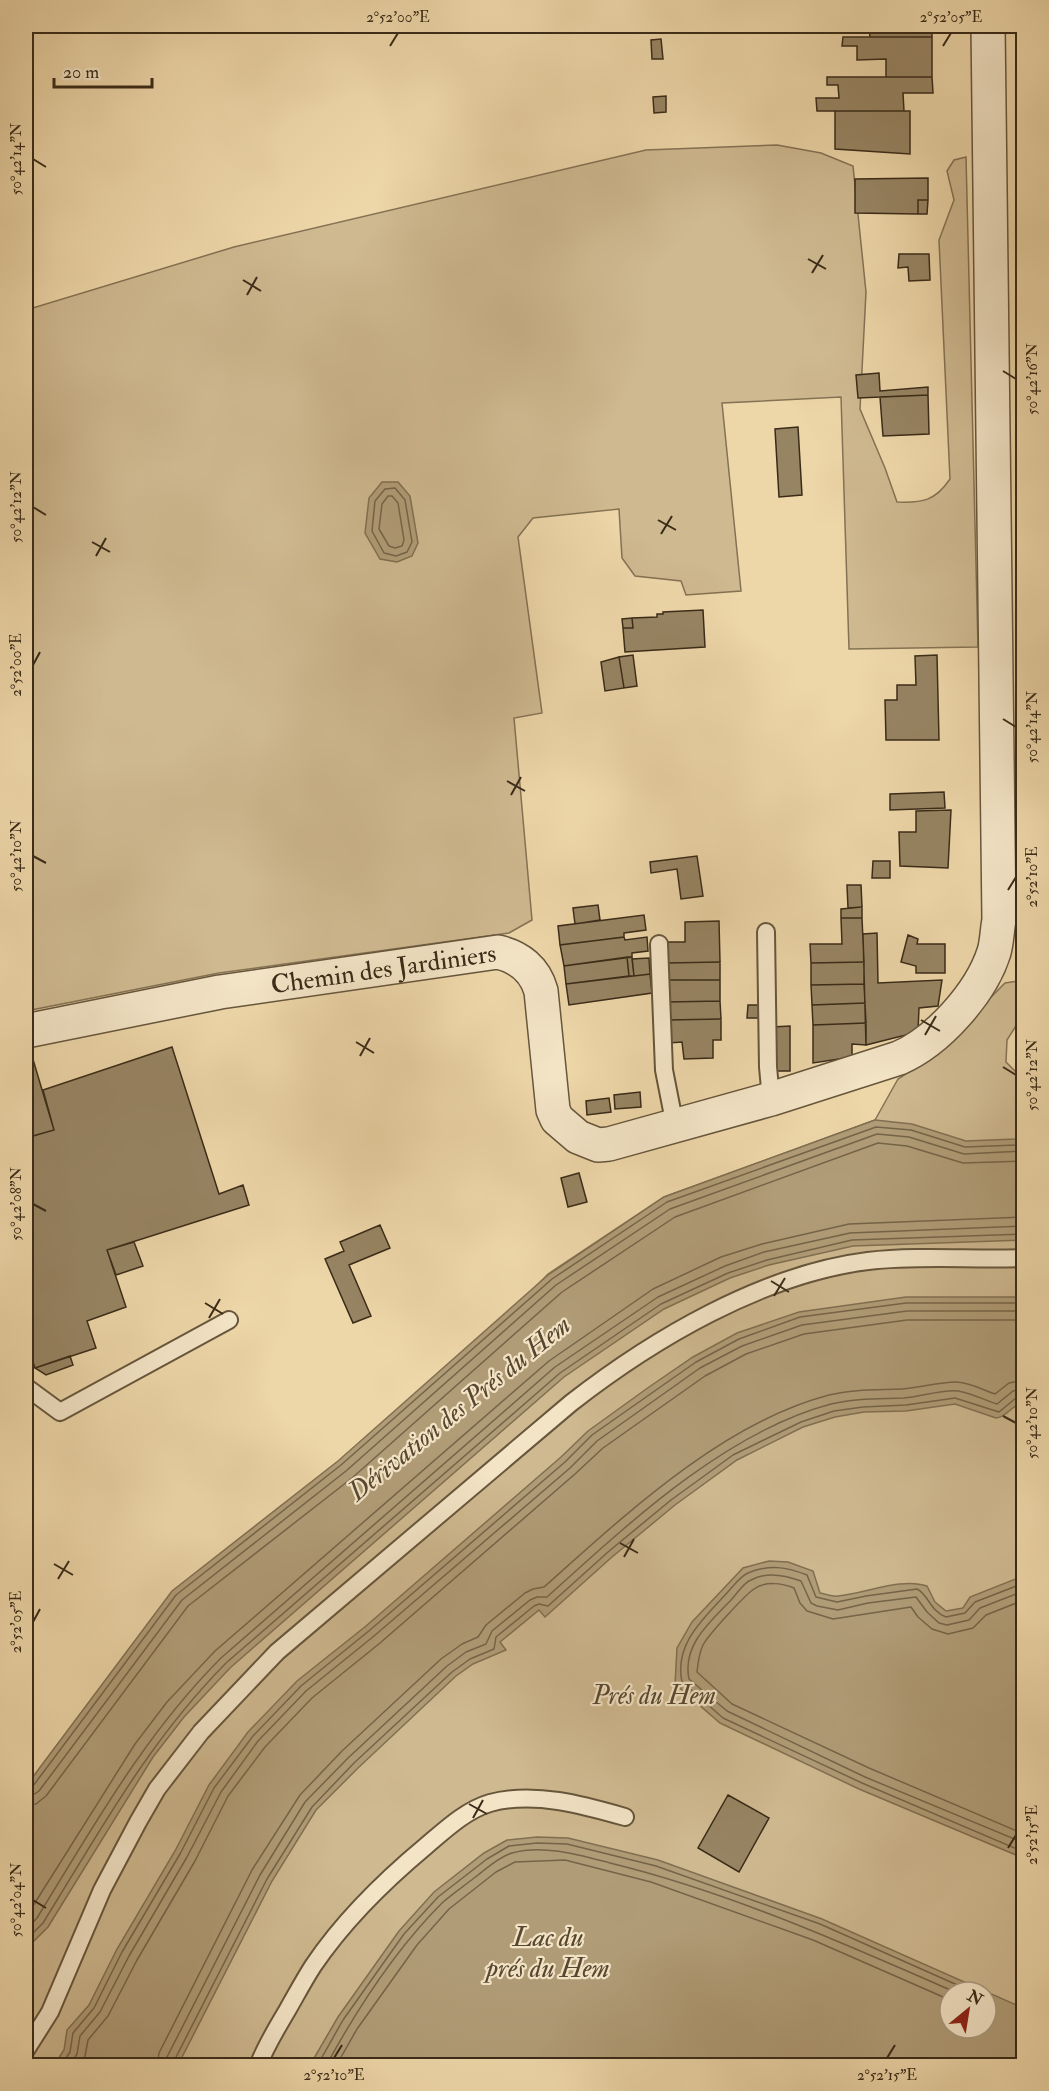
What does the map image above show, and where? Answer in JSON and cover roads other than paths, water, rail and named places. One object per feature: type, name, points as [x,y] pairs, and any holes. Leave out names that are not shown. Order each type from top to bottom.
[{"type":"street","name":"Chemin des Jardiniers","points":[[26,1031],[220,992],[498,952],[519,960],[528,967],[539,983],[550,1099],[557,1119],[578,1137],[598,1145],[609,1144],[771,1099],[913,1052],[942,1030],[970,996],[994,952],[999,920],[1011,774],[988,26]]},
{"type":"lane","points":[[766,932],[768,1067],[771,1099]]},
{"type":"lane","points":[[658,944],[664,1070],[675,1126]]},
{"type":"lane","points":[[26,2050],[50,2012],[102,1890],[138,1822],[157,1789],[201,1732],[277,1652],[571,1403],[610,1374],[691,1323],[751,1295],[810,1274],[888,1260],[1023,1258]]},
{"type":"lane","points":[[26,1387],[60,1412],[229,1320]]},
{"type":"lane","points":[[258,2066],[264,2050],[314,1965],[355,1912],[448,1826],[474,1810],[504,1800],[565,1802],[625,1817]]},
{"type":"water","points":[[382,482],[398,482],[410,496],[418,543],[412,556],[397,562],[380,559],[365,533],[369,498]]},
{"type":"water","name":"Dérivation des Prés du Hem","points":[[875,1120],[912,1124],[966,1141],[1016,1139],[1023,1136],[1023,1240],[853,1246],[769,1265],[730,1278],[664,1309],[564,1377],[230,1668],[184,1717],[153,1757],[48,1927],[26,1949],[26,1786],[172,1591],[338,1461],[548,1275],[664,1197]]},
{"type":"water","points":[[906,1297],[1023,1297],[1023,1403],[996,1418],[955,1404],[906,1411],[864,1412],[835,1417],[803,1427],[737,1460],[675,1505],[545,1617],[539,1610],[500,1642],[506,1650],[473,1664],[456,1676],[316,1810],[272,1881],[178,2065],[54,2065],[64,2050],[67,2030],[89,2005],[117,1949],[175,1851],[209,1785],[248,1732],[297,1681],[366,1626],[588,1431],[693,1357],[737,1333],[799,1312]]},
{"type":"water","points":[[769,1561],[788,1562],[813,1571],[820,1593],[832,1596],[849,1595],[906,1583],[927,1586],[935,1602],[946,1611],[963,1608],[970,1597],[1023,1576],[1023,1858],[859,1789],[720,1723],[675,1684],[677,1648],[692,1622],[743,1568]]},
{"type":"water","name":"Lac du prés du Hem","points":[[537,1837],[568,1838],[658,1860],[822,1919],[960,1980],[938,1980],[938,2040],[998,2040],[998,1997],[1023,2008],[1023,2065],[310,2065],[338,2017],[399,1931],[434,1892],[484,1853],[507,1840]]},
{"type":"park label","name":"Prés du Hem","points":[[654,1695]]}]
